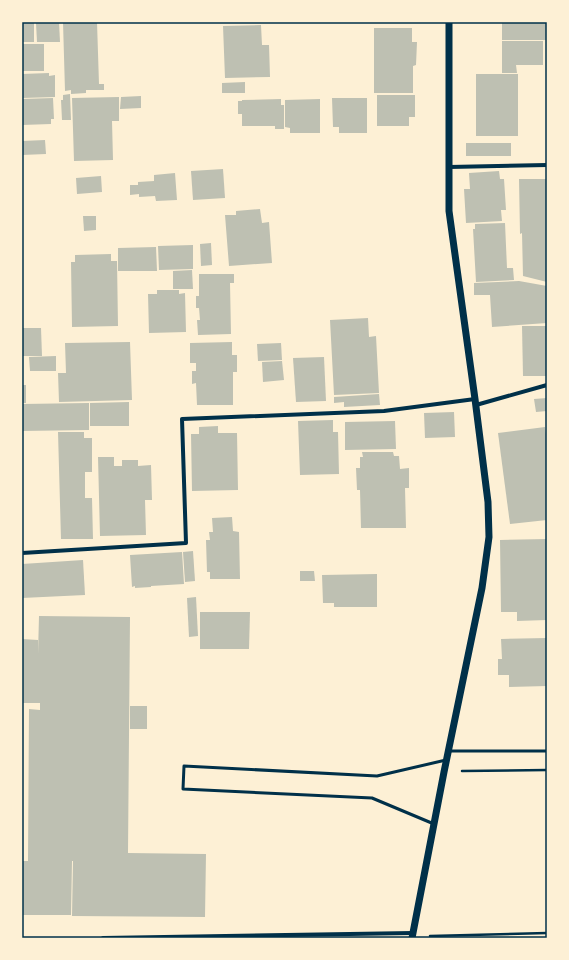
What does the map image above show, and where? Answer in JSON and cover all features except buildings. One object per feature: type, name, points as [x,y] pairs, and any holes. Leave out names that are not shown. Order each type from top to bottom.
[{"type":"street","points":[[103,938],[412,936],[482,588],[489,537],[488,502],[476,402],[449,211],[449,22]]},
{"type":"street","points":[[449,167],[547,165]]},
{"type":"street","points":[[22,553],[186,543],[182,418],[384,411],[476,402],[547,384]]},
{"type":"lane","points":[[449,751],[547,751]]},
{"type":"lane","points":[[434,824],[372,798],[183,789],[184,766],[377,776],[447,760]]},
{"type":"path","points":[[444,772],[547,770]]},
{"type":"path","points":[[412,936],[547,933]]}]
